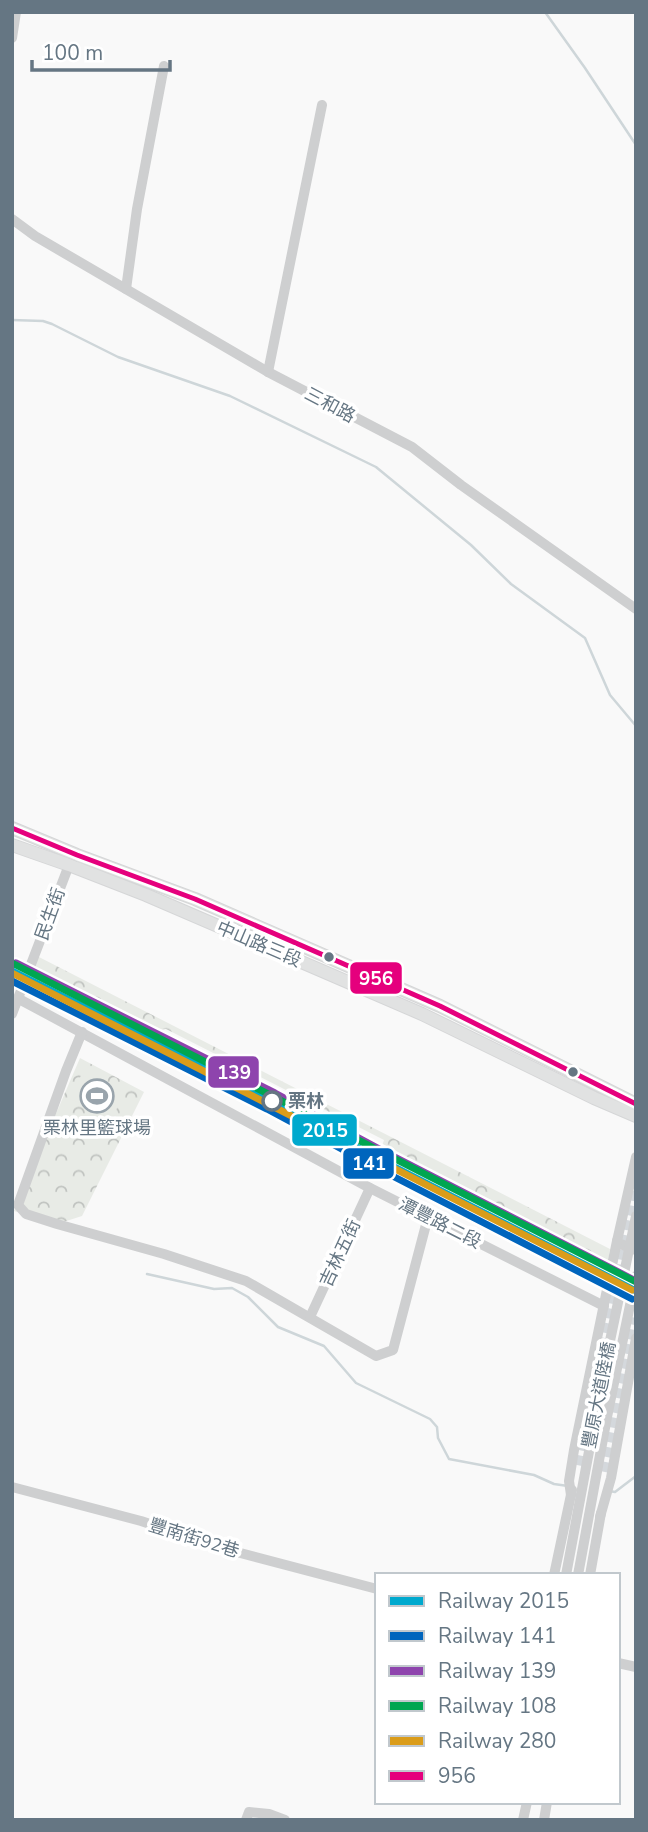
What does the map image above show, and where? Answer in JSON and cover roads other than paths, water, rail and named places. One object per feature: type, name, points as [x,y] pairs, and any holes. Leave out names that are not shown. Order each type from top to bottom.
[{"type":"main road","name":"中山路三段","points":[[12,828],[158,901],[422,1014],[636,1116]]},
{"type":"main road","name":"中山路三段","points":[[12,845],[73,860],[195,899],[440,1006],[636,1104]]},
{"type":"street","points":[[12,38],[16,12]]},
{"type":"street","points":[[126,289],[137,209],[164,66]]},
{"type":"street","points":[[268,372],[322,105]]},
{"type":"street","name":"三和路","points":[[12,219],[35,236],[268,372],[412,447],[636,609]]},
{"type":"street","name":"民生街","points":[[12,1014],[73,860]]},
{"type":"street","name":"潭豐路二段","points":[[19,999],[370,1188],[604,1306]]},
{"type":"street","points":[[82,1032],[18,1205],[26,1214],[246,1281],[376,1356],[393,1350],[428,1217]]},
{"type":"street","points":[[571,1493],[569,1481],[636,1157]]},
{"type":"street","name":"吉林五街","points":[[310,1317],[370,1188]]},
{"type":"street","name":"豐原大道陸橋","points":[[566,1573],[636,1216]]},
{"type":"street","points":[[617,1241],[636,1250]]},
{"type":"street","name":"豐原大道陸橋","points":[[578,1573],[636,1276]]},
{"type":"street","points":[[600,1517],[609,1485],[636,1338]]},
{"type":"street","points":[[554,1573],[576,1465]]},
{"type":"street","points":[[590,1573],[605,1472]]},
{"type":"street","name":"豐南街92巷","points":[[12,1487],[141,1521],[229,1550],[375,1588]]},
{"type":"street","points":[[246,1820],[249,1812],[269,1814],[285,1820]]},
{"type":"waterway","points":[[545,12],[636,145]]},
{"type":"waterway","points":[[12,320],[52,324],[118,357],[230,396],[376,467],[471,545],[511,584],[585,638],[610,695],[636,726]]},
{"type":"waterway","points":[[147,1274],[214,1289],[232,1288],[248,1297],[278,1327],[324,1346],[356,1383],[430,1419],[437,1427],[438,1438],[449,1459],[534,1475],[554,1484],[568,1486]]},
{"type":"waterway","points":[[609,1491],[615,1492],[636,1476]]},
{"type":"tunnel","points":[[577,1465],[636,1182]]},
{"type":"tunnel","points":[[605,1472],[636,1318]]},
{"type":"rail line","name":"108","points":[[12,963],[636,1282]]},
{"type":"rail line","name":"139","points":[[16,963],[275,1093],[636,1281]]},
{"type":"rail line","name":"2015","points":[[12,971],[271,1101],[636,1291]]},
{"type":"rail line","name":"280","points":[[12,973],[632,1290]]},
{"type":"rail line","name":"141","points":[[12,981],[267,1109],[632,1299]]},
{"type":"place","name":"栗林里籃球場","points":[[97,1096]]},
{"type":"place","name":"栗林","points":[[272,1101]]}]
